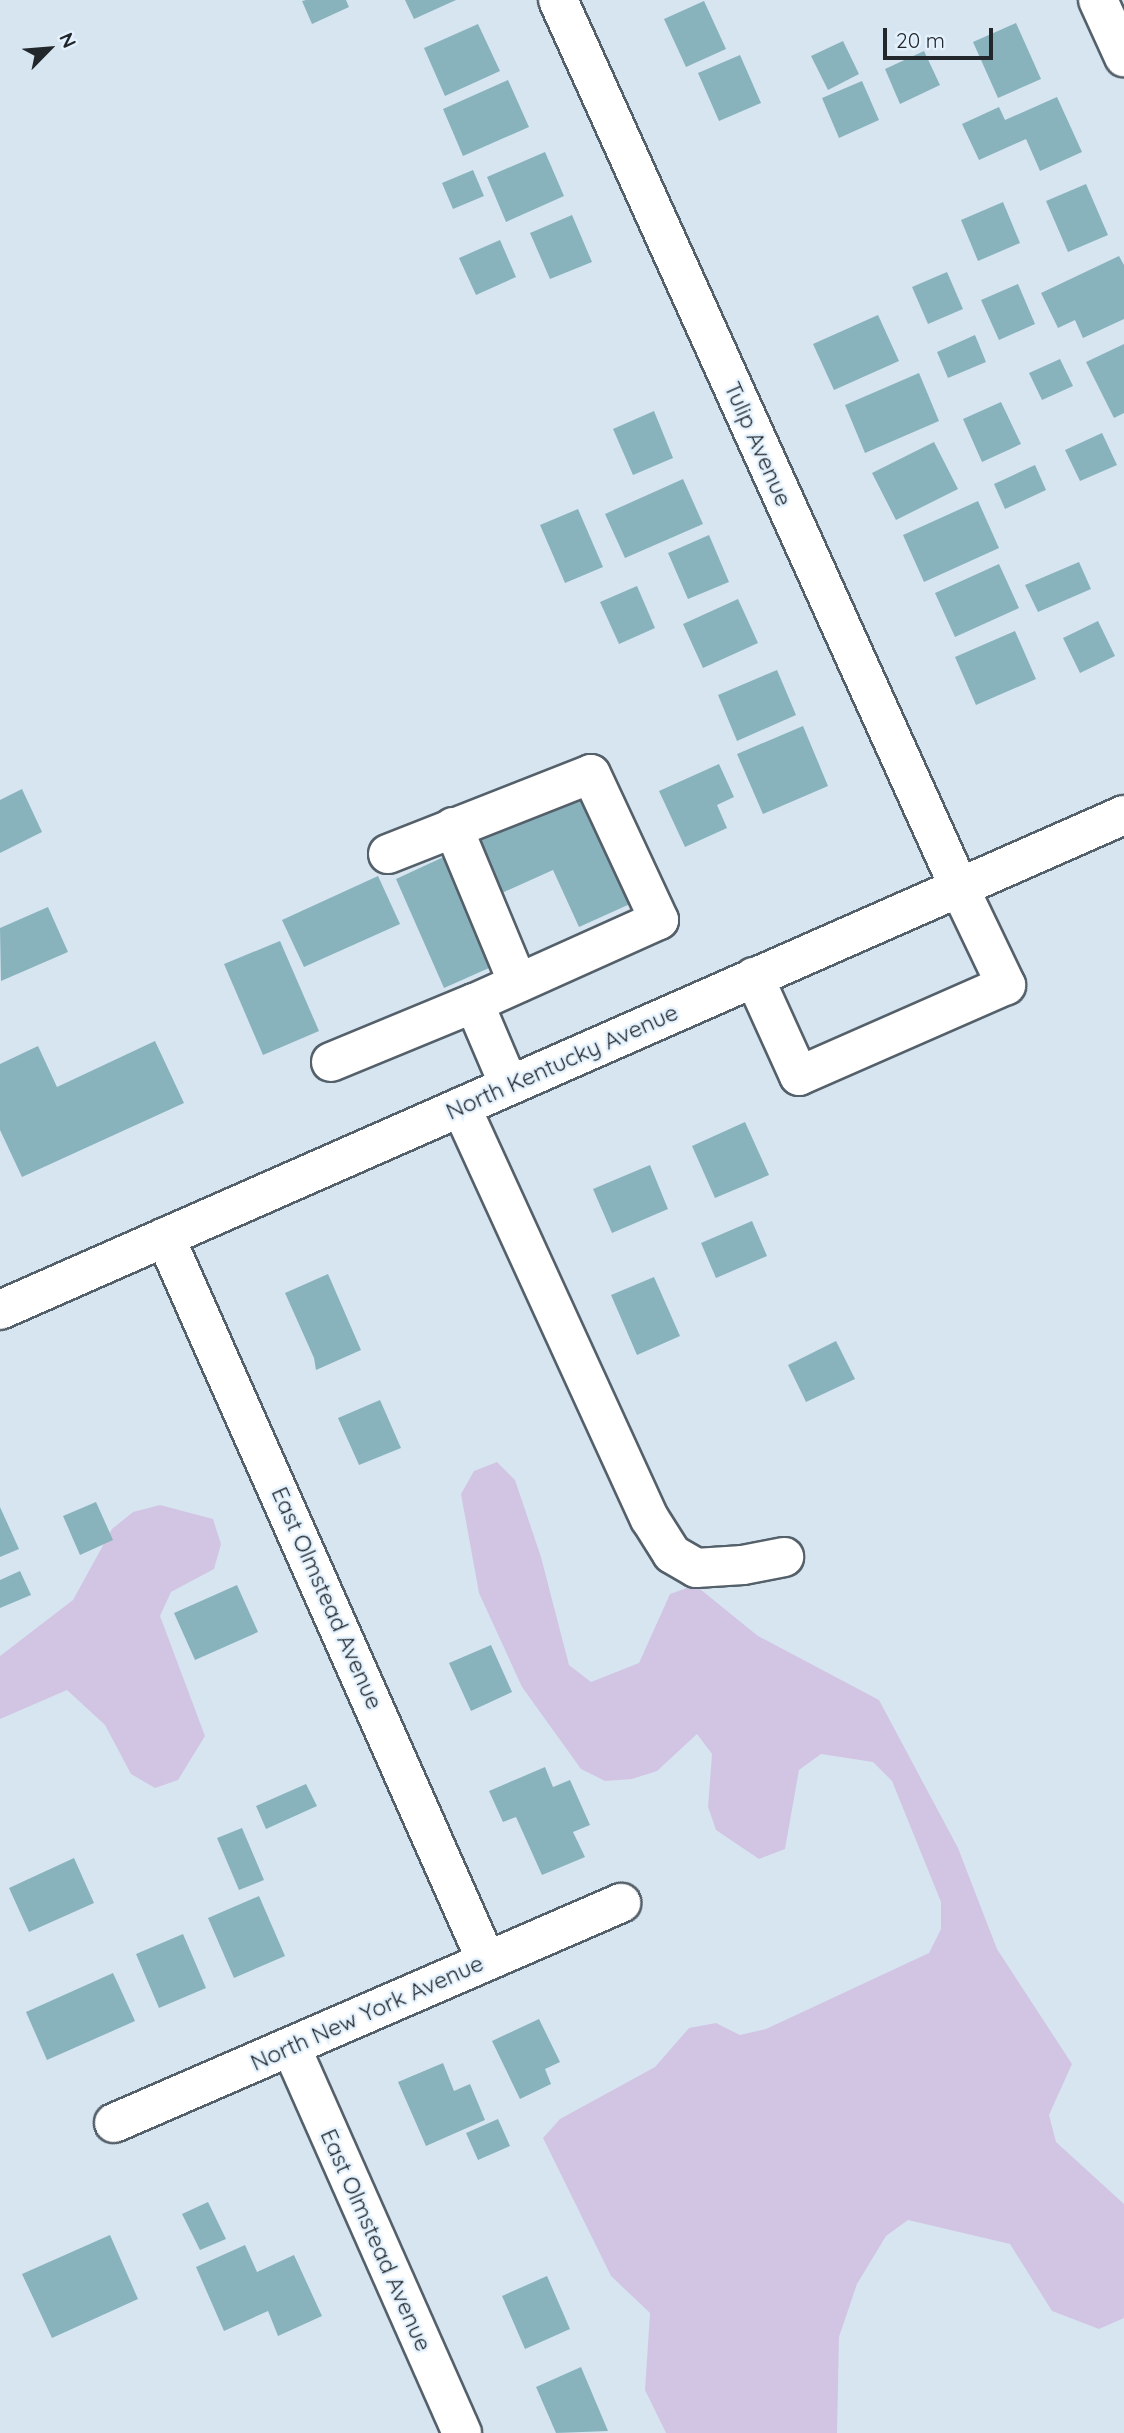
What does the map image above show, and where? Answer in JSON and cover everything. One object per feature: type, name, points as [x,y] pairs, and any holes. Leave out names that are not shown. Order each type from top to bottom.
[{"type":"street","name":"Tulip Avenue","points":[[558,0],[959,887],[1006,985],[799,1076],[754,978]]},
{"type":"street","points":[[1098,0],[1124,57]]},
{"type":"street","points":[[331,1062],[474,1003],[659,919],[591,774],[388,854]]},
{"type":"street","name":"North Kentucky Avenue","points":[[0,1309],[959,887],[1123,818]]},
{"type":"street","points":[[453,827],[518,983]]},
{"type":"street","points":[[474,1003],[509,1085]]},
{"type":"street","points":[[461,1107],[650,1519],[672,1554],[696,1568],[743,1565],[784,1557]]},
{"type":"street","name":"East Olmstead Avenue","points":[[165,1237],[486,1960]]},
{"type":"street","name":"North New York Avenue","points":[[114,2123],[621,1903]]},
{"type":"street","name":"East Olmstead Avenue","points":[[291,2047],[462,2433]]},
{"type":"shaded area","points":[[497,1462],[515,1480],[541,1557],[569,1665],[591,1682],[639,1663],[670,1594],[695,1585],[758,1636],[879,1700],[958,1848],[997,1949],[1072,2064],[1049,2115],[1056,2142],[1124,2204],[1124,2318],[1099,2329],[1052,2311],[1010,2244],[908,2220],[886,2236],[857,2284],[839,2337],[837,2433],[666,2433],[645,2390],[650,2313],[611,2276],[543,2138],[560,2119],[655,2067],[689,2028],[716,2023],[740,2035],[766,2029],[929,1953],[941,1929],[941,1902],[892,1781],[873,1762],[821,1754],[799,1770],[785,1849],[759,1859],[716,1830],[708,1807],[712,1754],[697,1734],[657,1771],[632,1779],[605,1781],[581,1769],[522,1687],[479,1593],[461,1494],[474,1471]]},
{"type":"shaded area","points":[[160,1505],[213,1519],[221,1544],[214,1569],[171,1592],[160,1616],[205,1736],[178,1780],[155,1788],[131,1774],[105,1725],[67,1690],[0,1719],[0,1656],[73,1600],[112,1529],[133,1512]]},
{"type":"building","points":[[346,0],[349,7],[312,24],[302,1]]},
{"type":"building","points":[[405,0],[456,0],[414,19]]},
{"type":"building","points":[[704,1],[726,49],[686,67],[664,19]]},
{"type":"building","points":[[1016,23],[1041,79],[998,98],[973,42]]},
{"type":"building","points":[[478,24],[500,71],[445,96],[424,48]]},
{"type":"building","points":[[843,41],[859,74],[828,90],[811,56]]},
{"type":"building","points":[[924,51],[940,85],[900,104],[885,69]]},
{"type":"building","points":[[740,55],[761,103],[719,121],[698,73]]},
{"type":"building","points":[[508,80],[529,127],[463,156],[443,109]]},
{"type":"building","points":[[862,81],[879,120],[839,138],[822,98]]},
{"type":"building","points":[[1057,97],[1082,152],[1040,171],[1026,139],[979,160],[962,124],[999,107],[1005,120]]},
{"type":"building","points":[[545,152],[564,196],[506,222],[487,177]]},
{"type":"building","points":[[473,170],[484,196],[453,209],[442,183]]},
{"type":"building","points":[[1086,184],[1108,235],[1068,252],[1046,201]]},
{"type":"building","points":[[1003,202],[1020,243],[978,261],[961,220]]},
{"type":"building","points":[[572,215],[592,262],[550,279],[530,233]]},
{"type":"building","points":[[500,240],[516,277],[476,295],[459,258]]},
{"type":"building","points":[[1119,256],[1124,265],[1124,319],[1083,338],[1075,320],[1058,328],[1041,293]]},
{"type":"building","points":[[947,272],[963,309],[928,324],[912,287]]},
{"type":"building","points":[[1018,284],[1035,324],[999,340],[981,300]]},
{"type":"building","points":[[878,315],[899,361],[834,390],[813,344]]},
{"type":"building","points":[[975,335],[986,362],[948,378],[937,352]]},
{"type":"building","points":[[1124,344],[1124,413],[1114,418],[1086,362]]},
{"type":"building","points":[[1060,359],[1073,386],[1042,400],[1029,373]]},
{"type":"building","points":[[919,373],[939,421],[865,453],[845,405]]},
{"type":"building","points":[[1001,402],[1021,444],[982,462],[963,419]]},
{"type":"building","points":[[654,411],[673,458],[633,475],[613,429]]},
{"type":"building","points":[[1102,433],[1117,465],[1080,481],[1065,450]]},
{"type":"building","points":[[934,442],[958,489],[896,520],[872,473]]},
{"type":"building","points":[[1035,465],[1046,490],[1005,509],[994,484]]},
{"type":"building","points":[[683,479],[703,524],[625,558],[605,514]]},
{"type":"building","points":[[978,501],[999,548],[924,582],[903,535]]},
{"type":"building","points":[[578,509],[603,567],[565,583],[540,525]]},
{"type":"building","points":[[709,535],[729,582],[688,599],[668,553]]},
{"type":"building","points":[[1079,562],[1091,589],[1038,612],[1025,585]]},
{"type":"building","points":[[999,564],[1019,608],[955,637],[935,593]]},
{"type":"building","points":[[637,586],[655,628],[619,644],[600,602]]},
{"type":"building","points":[[738,599],[758,643],[703,668],[683,624]]},
{"type":"building","points":[[1098,621],[1115,656],[1080,673],[1063,638]]},
{"type":"building","points":[[1015,631],[1036,679],[976,705],[955,657]]},
{"type":"building","points":[[777,670],[796,715],[737,741],[718,695]]},
{"type":"building","points":[[803,726],[828,786],[763,814],[737,754]]},
{"type":"building","points":[[719,764],[734,797],[717,805],[727,828],[685,847],[659,791]]},
{"type":"building","points":[[22,789],[42,832],[0,853],[0,800]]},
{"type":"building","points":[[581,795],[630,904],[579,927],[553,870],[495,896],[472,844]]},
{"type":"building","points":[[450,854],[498,964],[444,988],[396,879]]},
{"type":"building","points":[[378,876],[400,924],[304,967],[282,920]]},
{"type":"building","points":[[48,907],[68,952],[1,981],[0,928]]},
{"type":"building","points":[[280,941],[319,1031],[263,1055],[224,964]]},
{"type":"building","points":[[155,1041],[184,1103],[22,1177],[0,1130],[0,1064],[38,1046],[57,1087]]},
{"type":"building","points":[[745,1122],[769,1175],[715,1198],[692,1146]]},
{"type":"building","points":[[650,1165],[668,1209],[612,1233],[593,1189]]},
{"type":"building","points":[[752,1221],[767,1256],[716,1278],[701,1243]]},
{"type":"building","points":[[328,1274],[361,1350],[316,1370],[314,1358],[285,1293]]},
{"type":"building","points":[[654,1277],[680,1336],[637,1355],[611,1295]]},
{"type":"building","points":[[836,1341],[855,1379],[806,1402],[788,1365]]},
{"type":"building","points":[[380,1400],[401,1448],[359,1465],[338,1418]]},
{"type":"building","points":[[96,1502],[113,1540],[80,1555],[63,1516]]},
{"type":"building","points":[[0,1507],[19,1549],[0,1557]]},
{"type":"building","points":[[20,1571],[31,1595],[0,1608],[0,1580]]},
{"type":"building","points":[[237,1585],[258,1632],[195,1660],[174,1613]]},
{"type":"building","points":[[491,1645],[512,1692],[471,1711],[449,1663]]},
{"type":"building","points":[[545,1767],[553,1787],[570,1780],[590,1825],[573,1832],[585,1857],[542,1875],[516,1817],[503,1822],[489,1791]]},
{"type":"building","points":[[306,1784],[317,1806],[266,1829],[256,1806]]},
{"type":"building","points":[[242,1828],[264,1880],[239,1890],[217,1838]]},
{"type":"building","points":[[74,1858],[94,1903],[29,1932],[9,1888]]},
{"type":"building","points":[[259,1896],[285,1956],[234,1978],[208,1918]]},
{"type":"building","points":[[183,1934],[206,1988],[159,2008],[136,1954]]},
{"type":"building","points":[[113,1973],[135,2021],[47,2060],[26,2012]]},
{"type":"building","points":[[539,2019],[560,2062],[545,2069],[551,2084],[520,2099],[492,2041]]},
{"type":"building","points":[[443,2063],[454,2091],[470,2084],[485,2120],[426,2146],[398,2082]]},
{"type":"building","points":[[498,2119],[510,2146],[478,2160],[466,2133]]},
{"type":"building","points":[[208,2202],[226,2239],[200,2250],[182,2214]]},
{"type":"building","points":[[110,2235],[138,2299],[52,2338],[22,2274]]},
{"type":"building","points":[[245,2245],[257,2272],[294,2255],[322,2316],[278,2336],[268,2311],[224,2331],[196,2267]]},
{"type":"building","points":[[547,2276],[570,2329],[525,2349],[502,2296]]},
{"type":"building","points":[[581,2367],[608,2431],[556,2433],[536,2387]]}]
